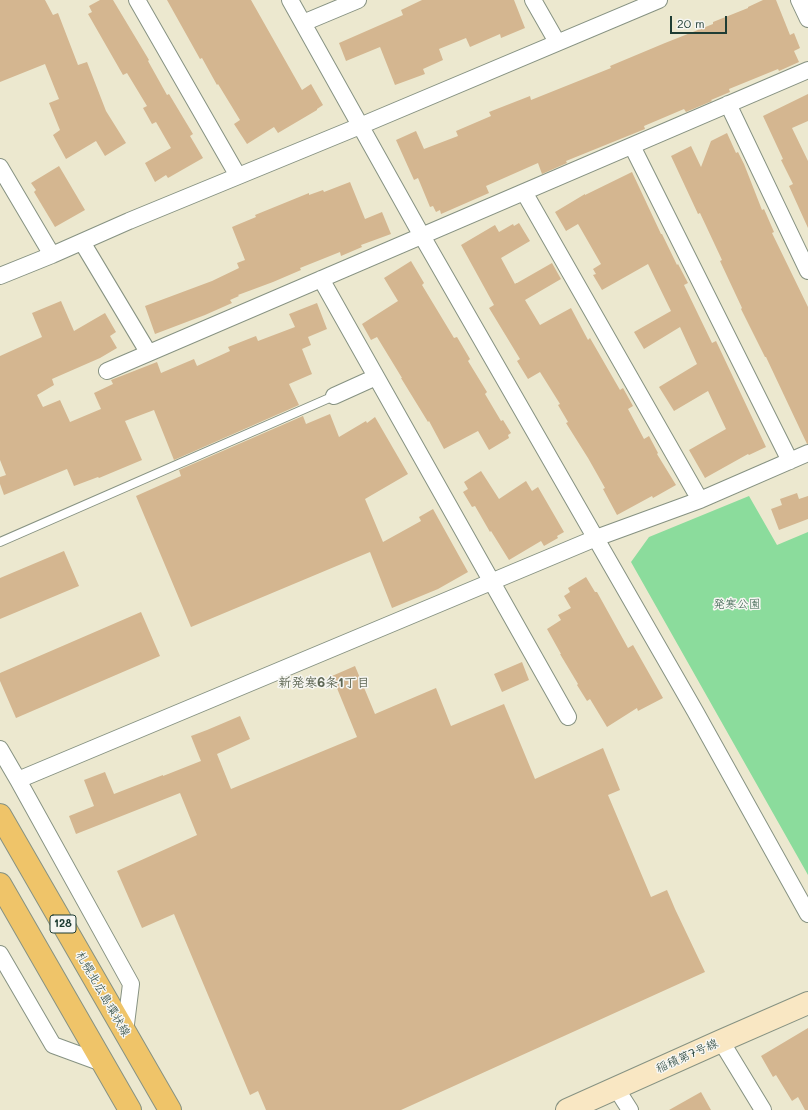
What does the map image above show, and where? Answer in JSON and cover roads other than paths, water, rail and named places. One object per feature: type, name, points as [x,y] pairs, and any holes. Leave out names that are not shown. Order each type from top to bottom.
[{"type":"main road","name":"札幌北広島環状線","points":[[0,815],[170,1110]]},
{"type":"main road","points":[[0,884],[130,1110]]},
{"type":"street","points":[[137,0],[238,176]]},
{"type":"street","points":[[290,0],[422,236],[695,711],[808,914]]},
{"type":"street","points":[[303,23],[358,0]]},
{"type":"street","points":[[533,0],[557,42]]},
{"type":"street","points":[[0,276],[659,0]]},
{"type":"street","points":[[798,0],[808,19]]},
{"type":"street","points":[[107,371],[148,352],[808,70]]},
{"type":"street","points":[[728,104],[808,271]]},
{"type":"street","points":[[632,146],[790,461]]},
{"type":"street","points":[[0,167],[52,255]]},
{"type":"street","points":[[524,192],[700,500]]},
{"type":"street","points":[[82,242],[148,352]]},
{"type":"street","points":[[321,279],[568,717]]},
{"type":"street","points":[[334,396],[376,377]]},
{"type":"street","points":[[18,780],[596,538],[700,500],[808,453]]},
{"type":"street","points":[[0,749],[131,984],[125,1032]]},
{"type":"street","points":[[0,954],[53,1045],[102,1063]]},
{"type":"street","name":"稲積第7号線","points":[[567,1110],[808,1003]]},
{"type":"street","points":[[721,1041],[763,1110]]},
{"type":"street","points":[[616,1088],[630,1110]]},
{"type":"lane","points":[[0,542],[334,396]]},
{"type":"district","name":"新発寒6条1丁目","points":[[324,683]]},
{"type":"park label","name":"発寒公園","points":[[737,604]]}]
